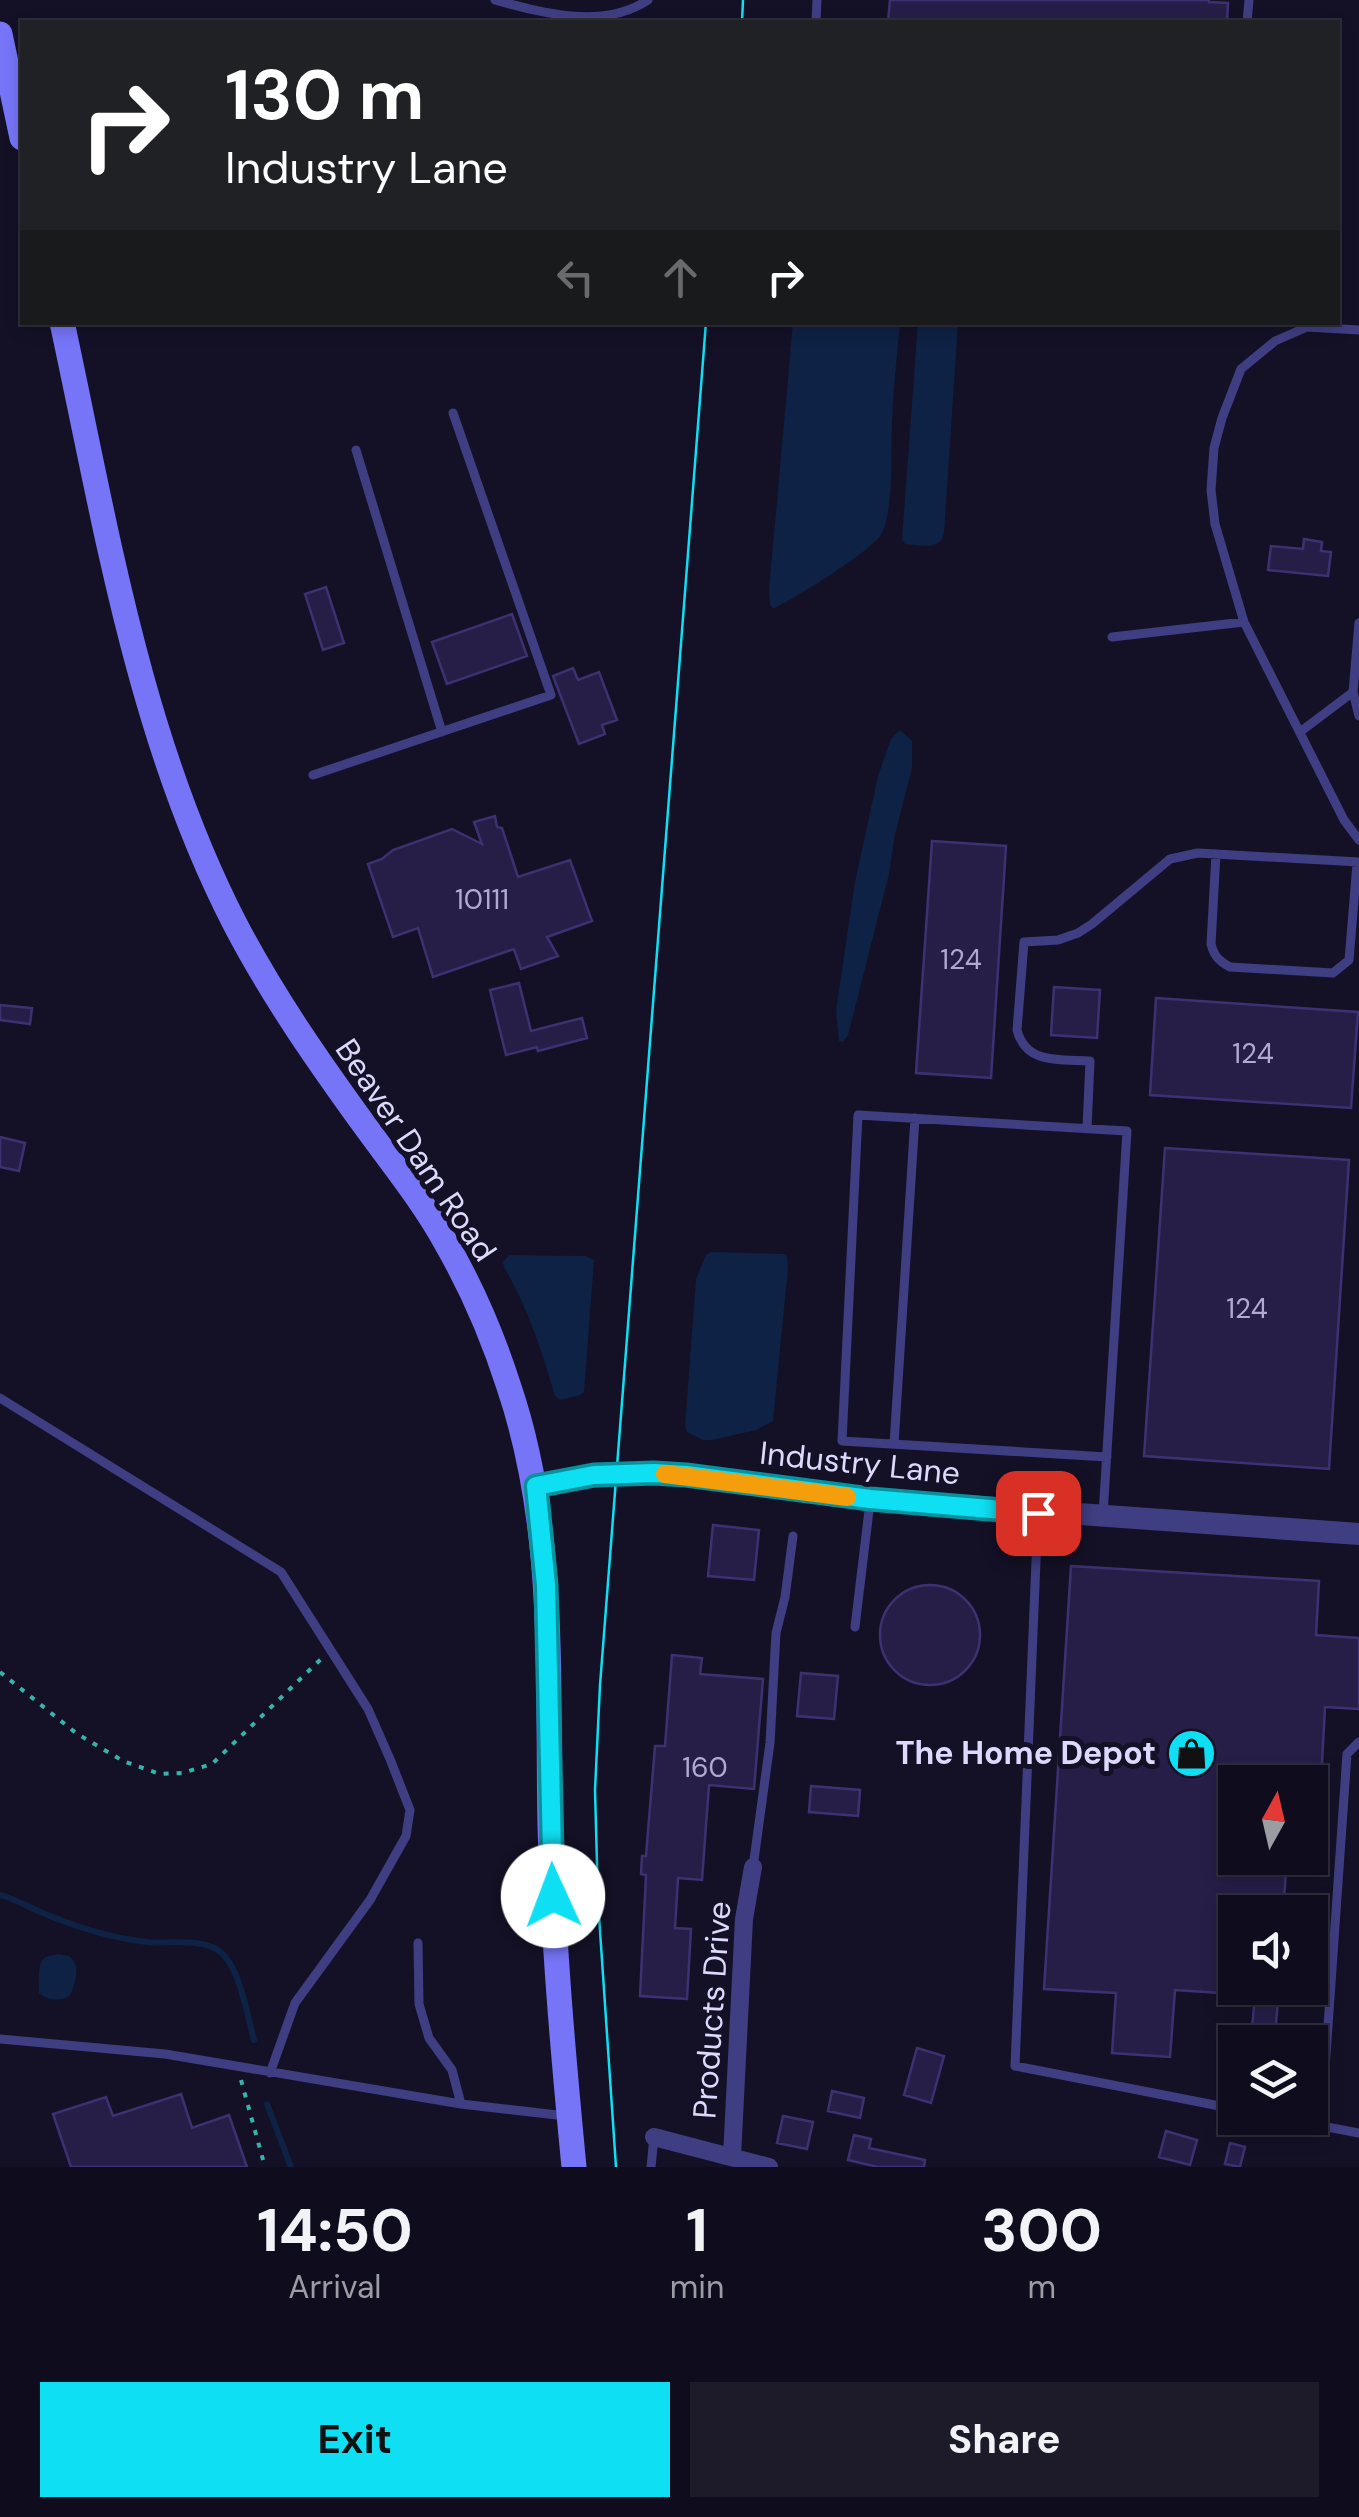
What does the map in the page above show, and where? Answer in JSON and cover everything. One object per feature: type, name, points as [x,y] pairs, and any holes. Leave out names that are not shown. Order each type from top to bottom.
[{"type":"main road","points":[[0,34],[20,129]]},
{"type":"main road","name":"Beaver Dam Road","points":[[63,325],[140,676],[189,821],[234,922],[282,1008],[422,1204],[454,1259],[494,1343],[522,1429],[536,1486],[546,1585],[553,1896],[574,2167]]},
{"type":"street","name":"Industry Lane","points":[[536,1486],[606,1474],[654,1473],[870,1499],[1359,1534]]},
{"type":"street","name":"Products Drive","points":[[732,2157],[744,1918],[753,1867]]},
{"type":"street","points":[[654,2137],[768,2167]]},
{"type":"lane","points":[[494,0],[576,17],[634,10],[648,0]]},
{"type":"lane","points":[[1359,330],[1307,327],[1275,341],[1241,369],[1214,448],[1211,490],[1215,524],[1244,622],[1344,820],[1359,840]]},
{"type":"lane","points":[[313,774],[550,695],[453,413]]},
{"type":"lane","points":[[356,450],[442,732]]},
{"type":"lane","points":[[1112,637],[1244,622]]},
{"type":"lane","points":[[1359,624],[1353,692],[1359,716]]},
{"type":"lane","points":[[1300,732],[1353,692]]},
{"type":"lane","points":[[1087,1128],[1090,1061],[1044,1057],[1020,1044],[1017,1030],[1024,942],[1058,940],[1078,933],[1170,859],[1198,853],[1216,854],[1358,863],[1349,960],[1333,973],[1230,967],[1219,961],[1211,944],[1216,854]]},
{"type":"lane","points":[[1103,1518],[1107,1457],[1111,1393],[1127,1131],[858,1115],[842,1442],[1107,1457]]},
{"type":"lane","points":[[894,1444],[914,1118]]},
{"type":"lane","points":[[0,1398],[281,1572],[368,1710],[410,1810],[406,1836],[370,1900],[294,2002],[270,2073]]},
{"type":"lane","points":[[856,1627],[870,1499]]},
{"type":"lane","points":[[1038,1513],[1015,2066],[1218,2106]]},
{"type":"lane","points":[[753,1867],[770,1744],[776,1632],[793,1536]]},
{"type":"lane","points":[[1328,2026],[1347,1754],[1359,1742]]},
{"type":"lane","points":[[418,1943],[419,2004],[429,2038],[452,2070],[461,2104]]},
{"type":"lane","points":[[0,2039],[165,2054],[461,2104],[569,2116]]},
{"type":"lane","points":[[1328,2127],[1359,2133]]},
{"type":"lane","points":[[652,2167],[654,2137]]},
{"type":"path","points":[[0,1672],[76,1733],[123,1760],[160,1774],[182,1773],[212,1764],[331,1650]]},
{"type":"path","points":[[238,2068],[265,2167]]},
{"type":"water","points":[[793,325],[900,325],[888,514],[880,536],[846,564],[773,609],[769,590]]},
{"type":"water","points":[[918,325],[958,325],[944,533],[939,542],[929,546],[905,544],[902,539]]},
{"type":"water","points":[[900,730],[912,741],[912,768],[889,874],[843,1042],[839,1041],[836,1010],[855,882],[878,776],[891,739]]},
{"type":"water","points":[[711,1252],[784,1254],[788,1268],[773,1421],[756,1430],[703,1440],[687,1432],[685,1426],[696,1279]]},
{"type":"water","points":[[509,1255],[586,1256],[594,1260],[584,1392],[580,1395],[560,1400],[555,1396],[534,1330],[504,1267]]},
{"type":"water","points":[[58,1954],[73,1960],[74,1984],[71,1994],[64,1998],[47,1998],[39,1993],[40,1965],[44,1958]]},
{"type":"building","points":[[890,0],[1228,3],[1227,20],[888,20]]},
{"type":"building","points":[[1304,539],[1322,542],[1321,551],[1331,552],[1328,576],[1268,570],[1271,546],[1303,549]]},
{"type":"building","points":[[326,587],[344,643],[323,650],[305,594]]},
{"type":"building","points":[[512,614],[527,656],[447,684],[432,642]]},
{"type":"building","points":[[573,668],[578,680],[599,672],[617,720],[602,725],[605,734],[579,744],[553,676]]},
{"type":"building","points":[[495,816],[518,877],[570,860],[592,921],[547,937],[558,956],[521,969],[514,949],[433,977],[418,928],[393,937],[368,864],[393,850],[452,829],[482,844],[474,822]]},
{"type":"building","points":[[932,841],[1006,846],[991,1078],[916,1073]]},
{"type":"building","points":[[519,983],[531,1031],[582,1018],[587,1038],[506,1055],[490,990]]},
{"type":"building","points":[[1054,987],[1100,990],[1097,1038],[1051,1035]]},
{"type":"building","points":[[1156,998],[1358,1012],[1351,1108],[1150,1095]]},
{"type":"building","points":[[0,1005],[32,1008],[30,1024],[0,1020]]},
{"type":"building","points":[[0,1137],[25,1143],[19,1171],[0,1167]]},
{"type":"building","points":[[1165,1148],[1349,1160],[1329,1469],[1144,1456]]},
{"type":"building","points":[[713,1525],[759,1530],[754,1580],[708,1576]]},
{"type":"building","name":"The Home Depot","points":[[1071,1566],[1319,1581],[1316,1635],[1359,1638],[1359,1709],[1325,1707],[1322,1765],[1218,1765],[1218,1875],[1286,1875],[1284,1895],[1218,1895],[1218,1993],[1175,1990],[1170,2057],[1112,2053],[1116,1993],[1044,1989]]},
{"type":"building","points":[[930,1585],[949,1589],[965,1600],[976,1616],[980,1635],[976,1654],[965,1670],[949,1681],[930,1685],[911,1681],[895,1670],[884,1654],[880,1635],[884,1616],[895,1600],[911,1589]]},
{"type":"building","points":[[672,1655],[702,1658],[700,1674],[763,1679],[754,1789],[709,1785],[702,1880],[678,1878],[675,1928],[691,1929],[687,1999],[640,1996],[646,1875],[641,1874],[642,1856],[646,1856],[655,1746],[665,1746]]},
{"type":"building","points":[[801,1673],[838,1676],[834,1719],[797,1716]]},
{"type":"building","points":[[811,1786],[860,1790],[858,1816],[809,1812]]},
{"type":"building","points":[[1254,2005],[1278,2005],[1276,2025],[1252,2025]]},
{"type":"building","points":[[917,2048],[944,2056],[931,2103],[904,2095]]},
{"type":"building","points":[[832,2091],[864,2098],[860,2118],[828,2111]]},
{"type":"building","points":[[181,2094],[192,2128],[229,2115],[247,2167],[71,2167],[53,2114],[106,2097],[113,2116]]},
{"type":"building","points":[[783,2116],[813,2122],[807,2149],[777,2143]]},
{"type":"building","points":[[1166,2131],[1197,2140],[1190,2165],[1159,2157]]},
{"type":"building","points":[[854,2135],[871,2139],[869,2148],[925,2160],[924,2167],[878,2167],[848,2160]]},
{"type":"building","points":[[1230,2143],[1245,2147],[1240,2167],[1225,2164]]},
{"type":"waterway","points":[[0,1895],[107,1935],[216,1949],[237,1977],[254,2040]]},
{"type":"waterway","points":[[267,2104],[291,2167]]},
{"type":"tram line","points":[[742,20],[743,0]]},
{"type":"tram line","points":[[616,2167],[598,1901],[595,1790],[600,1685],[706,325]]},
{"type":"slow traffic","points":[[665,1474],[847,1497]]},
{"type":"place","name":"The Home Depot","points":[[1191,1753]]},
{"type":"route","points":[[553,1896],[549,1656],[536,1486],[594,1475],[654,1473],[870,1499],[1038,1513]]}]
